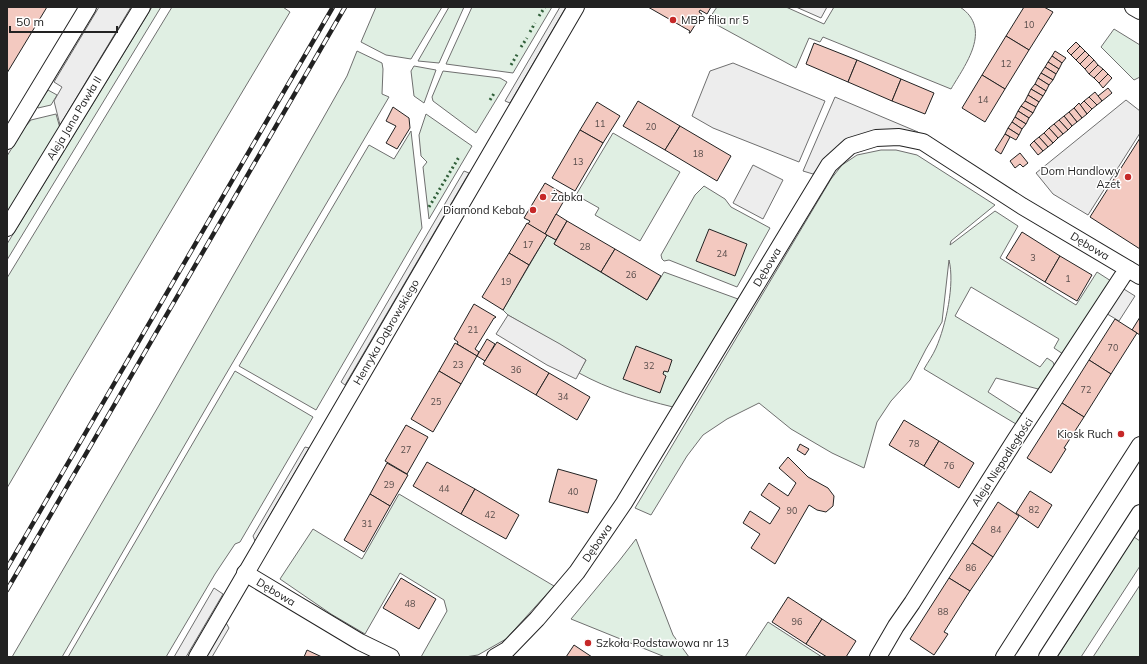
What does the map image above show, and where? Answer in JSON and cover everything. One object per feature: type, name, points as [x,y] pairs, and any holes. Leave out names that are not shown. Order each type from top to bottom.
[{"type":"street","points":[[7,141],[88,7]]},
{"type":"street","name":"Aleja Jana Pawła II","points":[[7,228],[142,7]]},
{"type":"street","name":"Henryka Dąbrowskiego","points":[[197,657],[576,7]]},
{"type":"street","points":[[1133,7],[1140,12]]},
{"type":"street","name":"Dębowa","points":[[495,657],[507,650],[532,624],[577,572],[624,504],[829,165],[850,146],[876,138],[898,137],[923,142],[1022,206],[1134,273]]},
{"type":"street","name":"Aleja Niepodległości","points":[[878,657],[896,626],[1100,310],[1134,273]]},
{"type":"street","points":[[1004,657],[1140,445]]},
{"type":"street","points":[[1047,657],[1140,513]]},
{"type":"street","name":"Dębowa","points":[[245,573],[360,642],[391,657]]},
{"type":"green space","points":[[152,7],[161,7],[7,260],[7,244]]},
{"type":"green space","points":[[172,7],[283,7],[290,12],[7,488],[7,278]]},
{"type":"green space","points":[[376,7],[442,7],[411,59],[386,55],[361,42]]},
{"type":"green space","points":[[449,7],[464,7],[439,63],[418,61]]},
{"type":"green space","points":[[472,7],[552,7],[513,73],[446,64]]},
{"type":"green space","points":[[717,7],[786,7],[824,24],[834,7],[960,7],[970,16],[974,26],[975,36],[969,58],[951,89],[823,37],[820,42],[809,38],[796,68],[708,20]]},
{"type":"green space","points":[[1114,29],[1140,45],[1140,77],[1134,80],[1101,47]]},
{"type":"green space","points":[[357,51],[382,63],[382,94],[389,97],[62,657],[12,657],[158,407],[321,122],[347,76]]},
{"type":"green space","points":[[414,66],[436,70],[424,103],[414,96],[411,71]]},
{"type":"green space","points":[[443,71],[500,78],[507,82],[476,133],[433,101],[432,97]]},
{"type":"green space","points":[[48,90],[57,95],[51,105],[38,108],[37,106]]},
{"type":"green space","points":[[56,114],[60,128],[7,215],[7,156],[31,120]]},
{"type":"green space","points":[[426,114],[472,146],[429,219],[423,167],[427,162],[421,156],[419,135]]},
{"type":"green space","points":[[411,131],[422,228],[316,410],[239,366],[369,145],[394,159]]},
{"type":"green space","points":[[613,133],[680,172],[640,241],[595,215],[599,208],[576,195]]},
{"type":"green space","points":[[881,150],[896,150],[917,155],[995,205],[951,241],[950,245],[995,211],[1018,226],[1000,258],[1076,305],[1097,272],[1111,281],[1063,354],[1054,348],[1059,339],[971,287],[955,316],[1040,367],[1047,358],[1053,362],[1055,367],[1042,390],[996,378],[988,392],[1022,414],[1016,424],[924,369],[940,339],[946,316],[951,281],[949,260],[942,322],[910,380],[891,401],[877,422],[864,468],[832,453],[791,429],[759,403],[727,419],[703,435],[687,456],[651,515],[635,508],[831,179],[842,165],[857,155]]},
{"type":"green space","points":[[704,186],[725,199],[731,207],[770,228],[737,287],[669,260],[664,261],[662,259],[661,255],[695,195]]},
{"type":"green space","points":[[547,235],[556,240],[554,244],[647,300],[664,272],[738,299],[673,407],[624,393],[579,373],[586,360],[508,315],[503,310]]},
{"type":"green space","points":[[235,371],[313,417],[240,542],[235,544],[215,574],[166,657],[68,657]]},
{"type":"green space","points":[[399,494],[554,586],[506,639],[478,655],[465,657],[421,657],[447,611],[444,600],[400,573],[365,634],[331,614],[280,579],[313,529],[362,559]]},
{"type":"green space","points":[[1134,537],[1140,541],[1140,566],[1081,657],[1057,657]]},
{"type":"green space","points":[[636,539],[673,635],[689,657],[665,657],[571,619]]},
{"type":"green space","points":[[1140,585],[1140,657],[1093,657]]},
{"type":"green space","points":[[768,622],[822,657],[745,657]]},
{"type":"shaded area","points":[[99,7],[131,7],[60,125],[54,101],[62,87],[54,82]]},
{"type":"shaded area","points":[[560,7],[566,7],[510,103],[505,101]]},
{"type":"shaded area","points":[[796,7],[827,7],[821,18]]},
{"type":"shaded area","points":[[733,63],[825,101],[799,162],[713,128],[692,116],[710,71]]},
{"type":"shaded area","points":[[835,97],[918,132],[915,137],[886,132],[827,158],[813,174],[803,171]]},
{"type":"shaded area","points":[[1126,100],[1140,111],[1140,133],[1088,215],[1053,194],[1036,173]]},
{"type":"shaded area","points":[[753,165],[783,180],[763,219],[733,203]]},
{"type":"shaded area","points":[[464,171],[469,173],[345,385],[341,382]]},
{"type":"shaded area","points":[[1111,281],[1135,296],[1119,321],[1094,306]]},
{"type":"shaded area","points":[[508,315],[586,360],[576,379],[547,365],[496,334]]},
{"type":"shaded area","points":[[305,447],[309,448],[255,541],[253,536]]},
{"type":"shaded area","points":[[214,588],[223,594],[186,657],[174,657]]},
{"type":"shaded area","points":[[225,621],[229,628],[212,657],[205,657]]},
{"type":"building","points":[[7,7],[47,7],[7,73]]},
{"type":"building","points":[[648,7],[711,7],[707,14],[700,10],[699,12],[702,14],[689,33],[690,31]]},
{"type":"building","points":[[1024,7],[1044,7],[1053,12],[1029,50],[1006,36]]},
{"type":"building","points":[[1006,36],[1029,50],[1005,89],[982,75]]},
{"type":"building","points":[[1076,42],[1080,46],[1071,55],[1067,51]]},
{"type":"building","points":[[814,43],[857,60],[848,82],[806,64]]},
{"type":"building","points":[[1080,46],[1085,51],[1076,60],[1071,55]]},
{"type":"building","points":[[1055,51],[1066,58],[1062,63],[1052,56]]},
{"type":"building","points":[[1085,51],[1089,55],[1080,64],[1076,60]]},
{"type":"building","points":[[1089,55],[1094,60],[1085,69],[1080,64]]},
{"type":"building","points":[[1052,56],[1062,63],[1059,69],[1048,62]]},
{"type":"building","points":[[857,60],[901,79],[892,101],[848,82]]},
{"type":"building","points":[[1094,60],[1098,65],[1089,74],[1085,69]]},
{"type":"building","points":[[1048,62],[1059,69],[1056,74],[1045,67]]},
{"type":"building","points":[[1098,65],[1103,69],[1094,78],[1089,74]]},
{"type":"building","points":[[1045,67],[1056,74],[1053,80],[1041,73]]},
{"type":"building","points":[[1103,69],[1108,74],[1099,83],[1094,78]]},
{"type":"building","points":[[1041,73],[1053,80],[1049,85],[1038,78]]},
{"type":"building","points":[[1108,74],[1112,78],[1103,88],[1099,83]]},
{"type":"building","points":[[982,75],[1005,89],[985,122],[962,108]]},
{"type":"building","points":[[1038,78],[1049,85],[1046,91],[1035,84]]},
{"type":"building","points":[[901,79],[934,93],[925,114],[892,101]]},
{"type":"building","points":[[1035,84],[1046,91],[1043,96],[1031,89]]},
{"type":"building","points":[[1108,88],[1112,93],[1102,101],[1098,96]]},
{"type":"building","points":[[1031,89],[1043,96],[1039,102],[1028,95]]},
{"type":"building","points":[[1095,92],[1102,101],[1097,105],[1089,97]]},
{"type":"building","points":[[1028,95],[1039,102],[1036,107],[1025,101]]},
{"type":"building","points":[[1089,97],[1097,105],[1092,109],[1084,101]]},
{"type":"building","points":[[638,101],[680,126],[665,150],[623,126]]},
{"type":"building","points":[[1025,101],[1036,107],[1033,113],[1021,106]]},
{"type":"building","points":[[1084,101],[1092,109],[1087,114],[1080,105]]},
{"type":"building","points":[[597,102],[620,116],[603,143],[580,130]]},
{"type":"building","points":[[1079,103],[1087,114],[1082,118],[1074,108]]},
{"type":"building","points":[[1021,106],[1033,113],[1029,118],[1018,111]]},
{"type":"building","points":[[393,107],[409,118],[410,128],[397,149],[386,143],[396,126],[386,121]]},
{"type":"building","points":[[1074,108],[1082,118],[1077,122],[1069,112]]},
{"type":"building","points":[[1018,111],[1029,118],[1026,124],[1015,117]]},
{"type":"building","points":[[1069,112],[1077,122],[1072,126],[1064,116]]},
{"type":"building","points":[[1064,116],[1072,126],[1068,130],[1059,120]]},
{"type":"building","points":[[1015,117],[1026,124],[1022,129],[1012,122]]},
{"type":"building","points":[[1059,120],[1068,130],[1063,134],[1054,124]]},
{"type":"building","points":[[1012,122],[1022,129],[1019,135],[1008,128]]},
{"type":"building","points":[[1054,124],[1063,134],[1058,138],[1049,128]]},
{"type":"building","points":[[680,126],[731,156],[717,181],[665,150]]},
{"type":"building","points":[[1008,128],[1019,135],[1016,140],[1005,134]]},
{"type":"building","points":[[1049,128],[1058,138],[1053,143],[1044,133]]},
{"type":"building","points":[[580,130],[603,143],[575,191],[552,178]]},
{"type":"building","points":[[1044,133],[1053,143],[1048,147],[1039,137]]},
{"type":"building","points":[[1005,134],[1010,137],[1001,154],[995,150]]},
{"type":"building","points":[[1039,137],[1048,147],[1043,151],[1034,141]]},
{"type":"building","name":"Dom Handlowy Azet","points":[[1140,138],[1140,249],[1090,217]]},
{"type":"building","points":[[1034,141],[1043,151],[1038,155],[1030,145]]},
{"type":"building","points":[[1020,153],[1028,163],[1023,167],[1020,164],[1015,168],[1010,161]]},
{"type":"building","points":[[545,183],[569,197],[566,197],[545,234],[528,224],[530,221],[524,218]]},
{"type":"building","points":[[556,214],[567,221],[556,240],[545,234]]},
{"type":"building","points":[[567,221],[615,249],[601,272],[554,244]]},
{"type":"building","points":[[527,223],[547,235],[529,265],[509,253]]},
{"type":"building","points":[[709,229],[747,244],[735,276],[696,261]]},
{"type":"building","points":[[1022,232],[1060,256],[1045,282],[1006,258]]},
{"type":"building","points":[[615,249],[661,276],[647,300],[601,272]]},
{"type":"building","points":[[509,253],[529,265],[503,310],[482,297]]},
{"type":"building","points":[[1060,256],[1092,275],[1077,301],[1045,282]]},
{"type":"building","points":[[474,304],[496,317],[475,349],[479,352],[477,356],[457,344],[458,342],[454,339]]},
{"type":"building","points":[[1140,317],[1140,335],[1132,330]]},
{"type":"building","points":[[1115,319],[1137,333],[1111,374],[1089,360]]},
{"type":"building","points":[[487,339],[495,344],[485,361],[477,356]]},
{"type":"building","points":[[497,342],[549,373],[536,395],[483,364]]},
{"type":"building","points":[[455,343],[477,356],[461,384],[439,371]]},
{"type":"building","points":[[636,346],[672,360],[668,372],[664,371],[663,374],[666,376],[660,393],[623,379]]},
{"type":"building","points":[[1089,360],[1111,374],[1084,417],[1062,403]]},
{"type":"building","points":[[439,371],[461,384],[433,432],[411,419]]},
{"type":"building","points":[[549,373],[590,397],[577,420],[536,395]]},
{"type":"building","points":[[1062,403],[1084,417],[1064,448],[1066,449],[1051,473],[1027,458]]},
{"type":"building","points":[[904,420],[939,441],[924,466],[889,445]]},
{"type":"building","points":[[406,425],[428,437],[407,474],[385,461]]},
{"type":"building","points":[[939,441],[974,463],[959,488],[924,466]]},
{"type":"building","points":[[800,444],[809,449],[805,455],[797,450]]},
{"type":"building","points":[[788,457],[808,477],[828,488],[834,496],[833,506],[826,512],[817,510],[809,505],[775,564],[751,548],[760,534],[743,523],[750,511],[770,524],[780,508],[761,495],[769,483],[788,496],[796,483],[779,468]]},
{"type":"building","points":[[427,462],[475,489],[461,514],[413,486]]},
{"type":"building","points":[[387,463],[408,475],[390,506],[370,494]]},
{"type":"building","points":[[558,469],[597,480],[588,513],[549,502]]},
{"type":"building","points":[[475,489],[519,515],[506,539],[461,514]]},
{"type":"building","points":[[1030,491],[1052,505],[1038,528],[1016,513]]},
{"type":"building","points":[[370,494],[390,506],[364,552],[344,540]]},
{"type":"building","points":[[998,502],[1019,516],[993,557],[972,543]]},
{"type":"building","points":[[972,543],[993,557],[970,591],[949,578]]},
{"type":"building","points":[[401,578],[436,599],[419,629],[383,608]]},
{"type":"building","points":[[949,578],[970,591],[944,632],[948,634],[934,655],[910,639]]},
{"type":"building","points":[[788,597],[822,619],[806,644],[772,622]]},
{"type":"building","points":[[822,619],[856,641],[846,657],[827,657],[806,644]]},
{"type":"building","points":[[574,645],[592,657],[566,657]]},
{"type":"building","points":[[307,650],[322,657],[304,657]]},
{"type":"railway","points":[[7,568],[333,7]]},
{"type":"railway","points":[[7,590],[345,7]]},
{"type":"hedge","points":[[539,16],[545,7]]},
{"type":"hedge","points":[[530,32],[535,23]]},
{"type":"hedge","points":[[521,47],[527,38]]},
{"type":"hedge","points":[[511,65],[518,53]]},
{"type":"hedge","points":[[490,100],[495,92]]},
{"type":"hedge","points":[[429,207],[459,157]]},
{"type":"place","name":"MBP filia nr 5","points":[[673,20]]},
{"type":"place","name":"Dom Handlowy Azet","points":[[1128,177]]},
{"type":"place","name":"Żabka","points":[[543,197]]},
{"type":"place","name":"Diamond Kebab","points":[[533,210]]},
{"type":"place","name":"Kiosk Ruch","points":[[1121,434]]},
{"type":"place","name":"Szkoła Podstawowa nr 13","points":[[588,643]]}]
